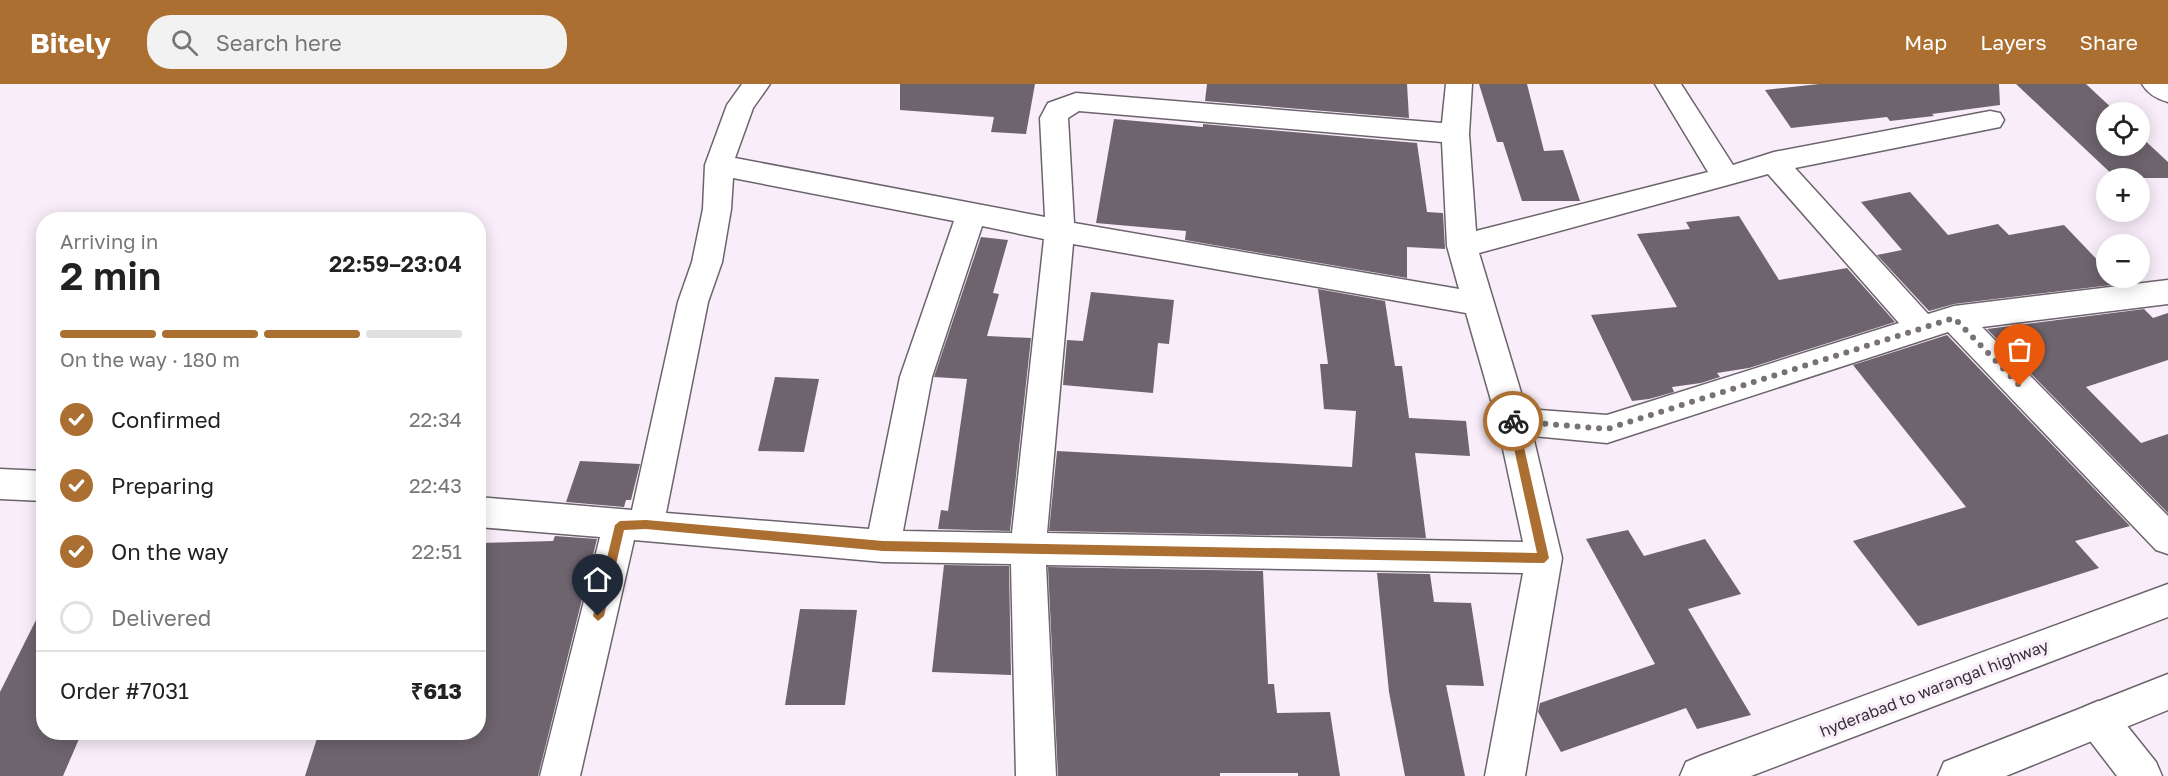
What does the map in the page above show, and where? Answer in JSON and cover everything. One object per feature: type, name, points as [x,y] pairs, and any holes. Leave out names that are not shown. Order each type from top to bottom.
[{"type":"street","points":[[560,776],[633,525],[693,302],[707,262],[717,208],[719,165],[740,105],[757,84]]},
{"type":"street","points":[[1459,84],[1455,134],[1462,246],[1513,421],[1544,558],[1506,758],[1505,776]]},
{"type":"street","points":[[1668,84],[1726,177]]},
{"type":"street","points":[[2155,84],[2168,93]]},
{"type":"street","points":[[1036,776],[1028,550],[1060,231],[1053,118],[1058,110],[1076,102],[1455,134]]},
{"type":"street","points":[[1462,246],[1726,177],[1774,162],[1990,120]]},
{"type":"street","points":[[1774,162],[1922,329]]},
{"type":"street","points":[[719,165],[1060,231],[1480,304]]},
{"type":"street","points":[[883,546],[916,377],[942,295],[972,213]]},
{"type":"street","points":[[1513,421],[1607,429],[1954,318],[2168,292]]},
{"type":"street","points":[[1954,318],[2168,539]]},
{"type":"street","points":[[0,484],[36,486]]},
{"type":"street","points":[[486,513],[883,546],[1544,558]]},
{"type":"street","name":"hyderabad to warangal highway","points":[[1700,776],[2168,600]]},
{"type":"street","points":[[1958,776],[2168,692]]},
{"type":"street","points":[[2098,720],[2142,776]]},
{"type":"building","points":[[900,84],[1035,84],[1026,134],[991,132],[994,117],[900,110]]},
{"type":"building","points":[[1207,84],[1407,84],[1409,118],[1205,101]]},
{"type":"building","points":[[1479,84],[1527,84],[1544,151],[1563,150],[1580,201],[1522,201],[1503,142],[1497,142]]},
{"type":"building","points":[[1819,84],[1999,84],[2000,105],[1890,121],[1887,117],[1791,128],[1765,90]]},
{"type":"building","points":[[2016,84],[2086,84],[2105,102],[2096,102],[2096,156],[2150,156],[2150,145],[2168,162],[2168,178],[2150,178],[2150,168],[2105,168]]},
{"type":"building","points":[[1114,119],[1203,127],[1203,124],[1417,143],[1427,212],[1443,213],[1445,249],[1407,247],[1407,278],[1185,240],[1186,231],[1096,223]]},
{"type":"building","points":[[1910,192],[1948,235],[1998,224],[2009,235],[2064,225],[2096,259],[2096,287],[1954,304],[1929,311],[1877,255],[1902,250],[1861,202]]},
{"type":"building","points":[[1739,216],[1779,280],[1847,268],[1895,322],[1749,368],[1717,373],[1720,377],[1701,383],[1672,387],[1674,392],[1632,401],[1591,315],[1677,307],[1637,234],[1690,229],[1686,222]]},
{"type":"building","points":[[981,237],[1008,240],[993,293],[999,294],[987,336],[1031,338],[1010,531],[938,529],[941,510],[948,511],[967,379],[934,377]]},
{"type":"building","points":[[1318,289],[1385,301],[1395,366],[1402,366],[1409,418],[1466,421],[1470,456],[1415,453],[1426,538],[1049,531],[1057,451],[1352,467],[1356,411],[1324,409],[1320,364],[1328,364]]},
{"type":"building","points":[[1091,292],[1174,300],[1169,344],[1158,343],[1153,393],[1063,385],[1067,340],[1083,341]]},
{"type":"building","points":[[2144,309],[2153,318],[2168,313],[2168,360],[2086,387],[2141,443],[2168,434],[2168,513],[1987,329]]},
{"type":"building","points":[[1947,335],[2130,526],[2075,541],[2099,568],[1918,626],[1853,541],[1966,507],[1853,365]]},
{"type":"building","points":[[775,377],[819,379],[804,452],[758,451]]},
{"type":"building","points":[[580,461],[640,464],[631,500],[626,500],[624,507],[566,502]]},
{"type":"building","points":[[1628,530],[1644,556],[1705,539],[1741,594],[1688,609],[1751,715],[1697,729],[1686,708],[1561,752],[1538,712],[1540,703],[1655,664],[1586,539]]},
{"type":"building","points":[[555,536],[597,539],[538,776],[305,776],[316,740],[486,740],[486,543],[553,541]]},
{"type":"building","points":[[944,565],[1009,566],[1011,675],[932,672]]},
{"type":"building","points":[[1048,567],[1263,571],[1268,684],[1274,684],[1277,713],[1330,712],[1340,776],[1298,776],[1298,773],[1220,773],[1220,776],[1058,776]]},
{"type":"building","points":[[1377,573],[1430,574],[1434,602],[1471,603],[1484,686],[1446,685],[1465,776],[1405,776],[1389,692]]},
{"type":"building","points":[[800,609],[857,610],[845,705],[785,705]]},
{"type":"building","points":[[36,620],[36,740],[79,740],[63,776],[0,776],[0,692]]},
{"type":"way so far","points":[[1513,421],[1607,429],[1954,318],[2020,386]]},
{"type":"route","points":[[598,616],[620,525],[646,524],[883,546],[1544,558],[1513,421]]}]
